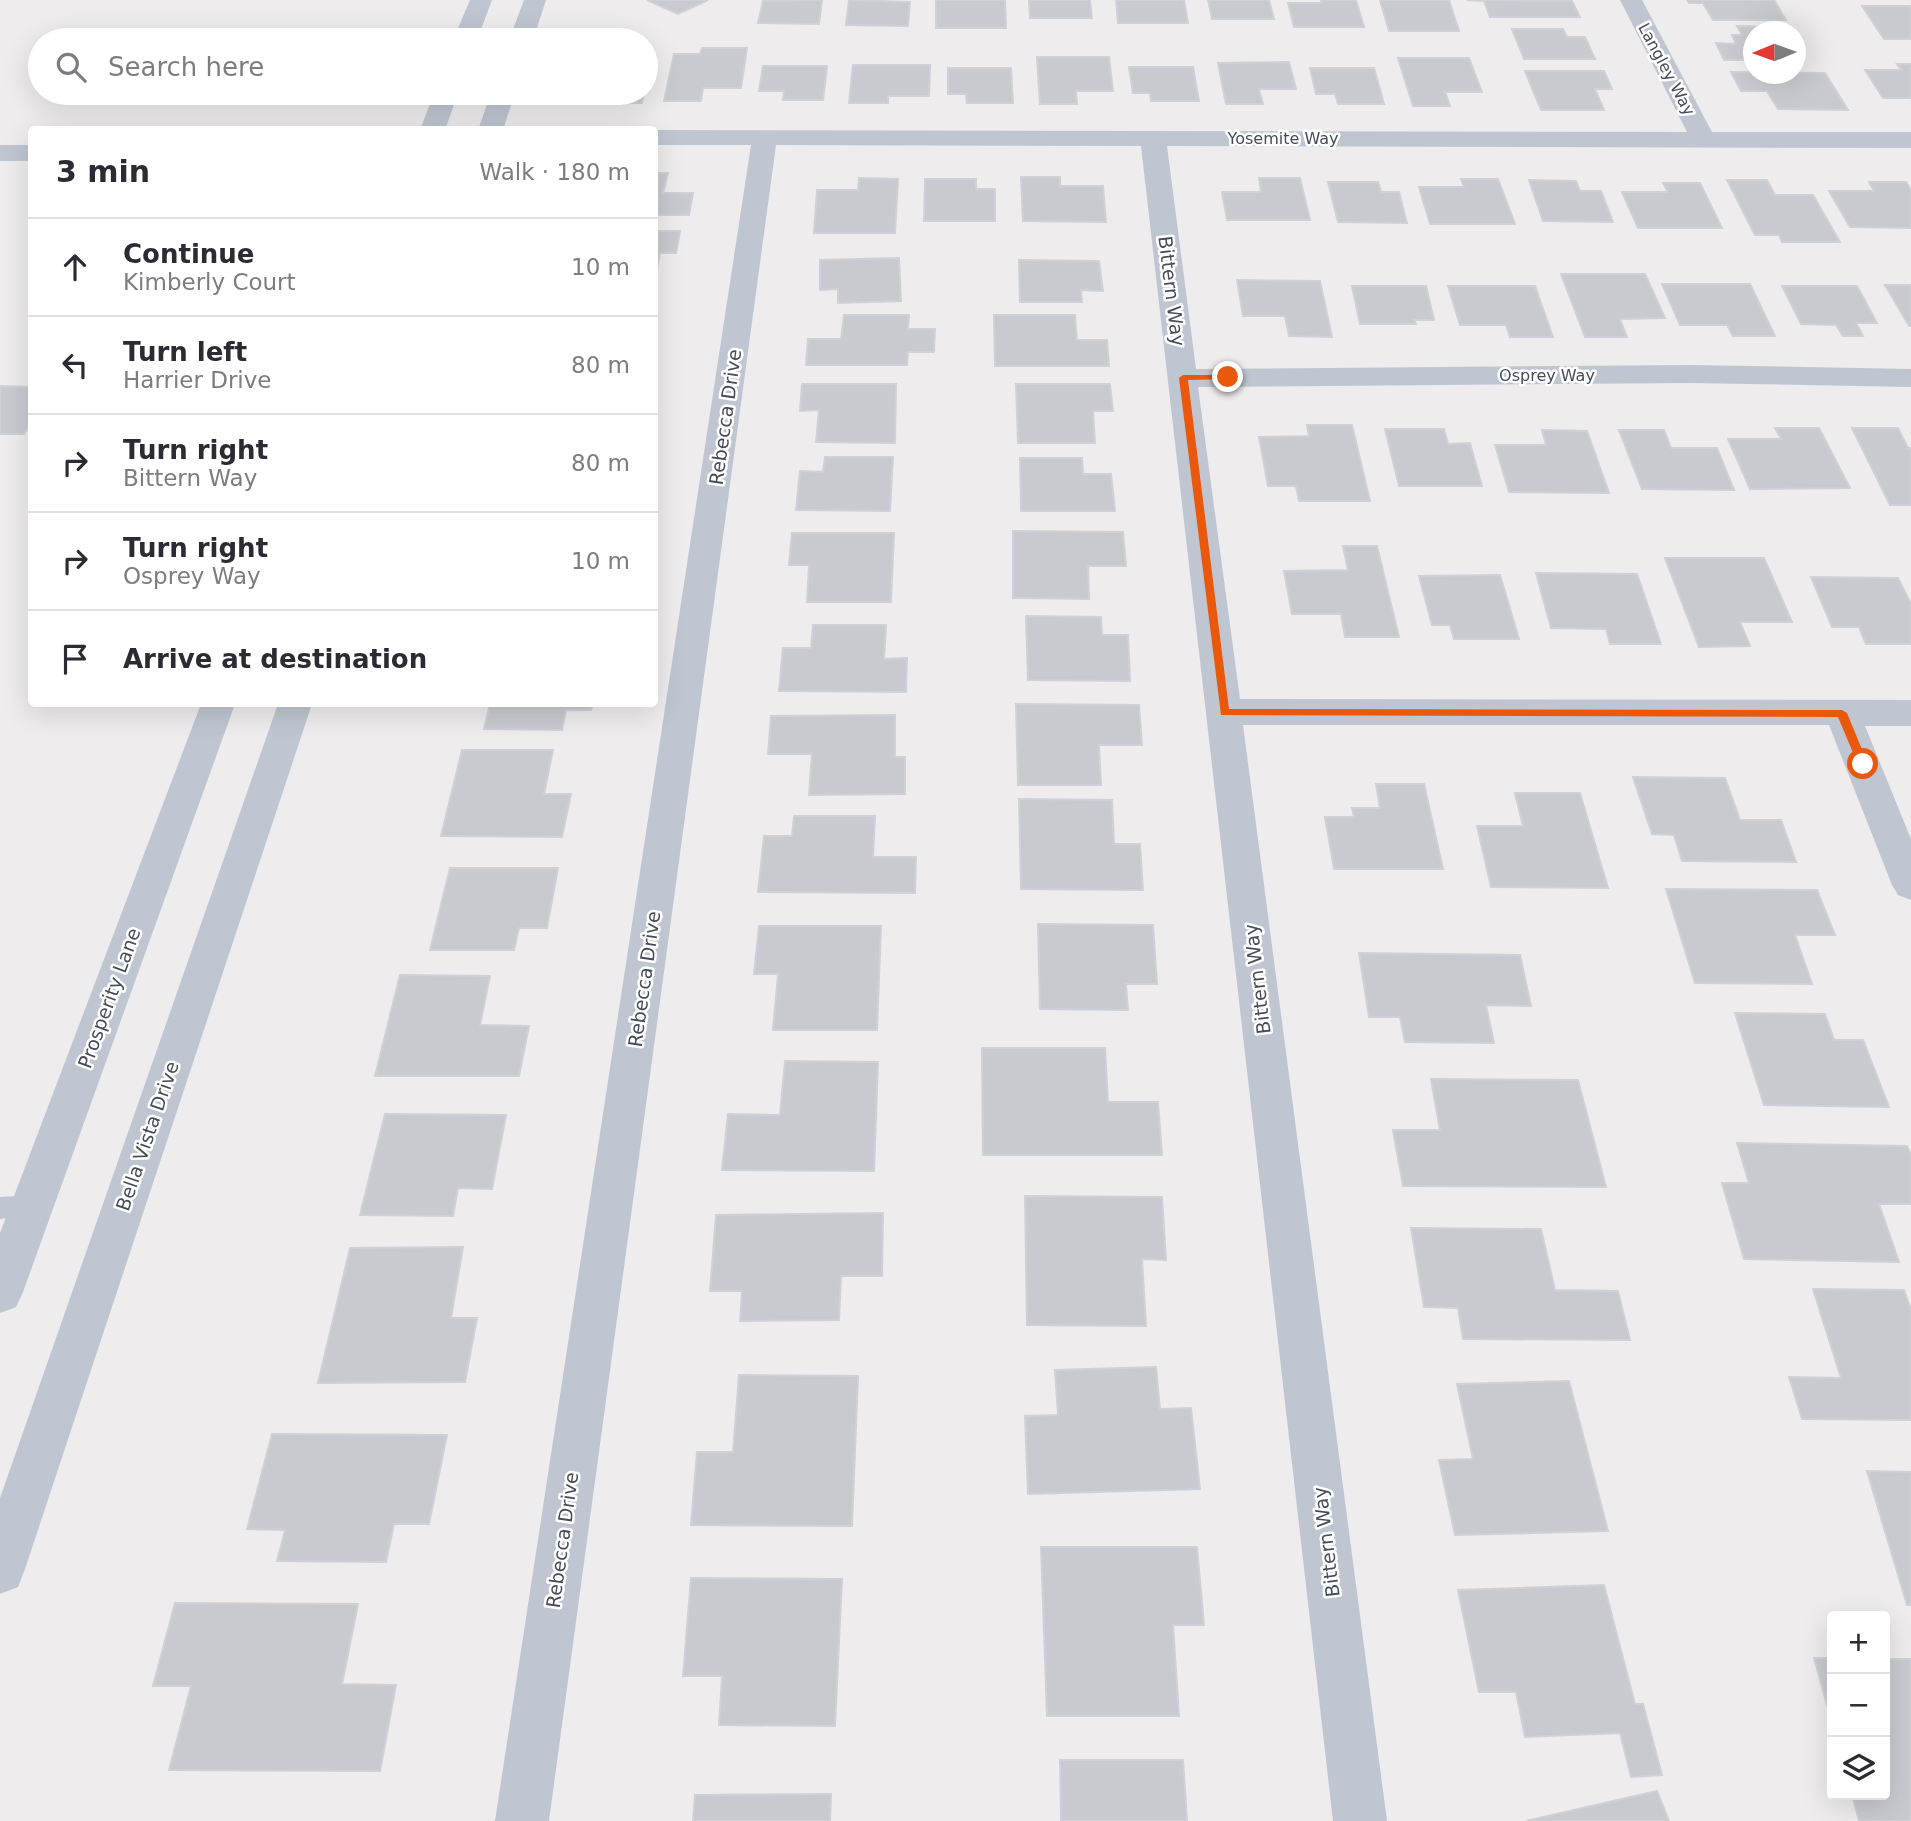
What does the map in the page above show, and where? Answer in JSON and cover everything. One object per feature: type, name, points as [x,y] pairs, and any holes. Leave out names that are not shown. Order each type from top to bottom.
[{"type":"street","points":[[470,28],[481,0]]},
{"type":"street","points":[[526,28],[536,0]]},
{"type":"street","name":"Langley Way","points":[[1631,0],[1703,138]]},
{"type":"street","points":[[434,126],[441,105]]},
{"type":"street","points":[[491,126],[499,105]]},
{"type":"street","name":"Rebecca Drive","points":[[522,1821],[765,136]]},
{"type":"street","name":"Yosemite Way","points":[[658,137],[1911,140]]},
{"type":"street","name":"Bittern Way","points":[[1153,137],[1360,1821]]},
{"type":"street","points":[[0,153],[28,153]]},
{"type":"street","name":"Osprey Way","points":[[1183,378],[1691,374],[1911,378]]},
{"type":"street","name":"Prosperity Lane","points":[[0,1292],[16,1207],[217,707]]},
{"type":"street","name":"Bella Vista Drive","points":[[0,1569],[294,707]]},
{"type":"street","points":[[1224,712],[1911,713]]},
{"type":"street","points":[[1842,713],[1911,884]]},
{"type":"building","points":[[647,0],[708,0],[678,14]]},
{"type":"building","points":[[822,0],[819,24],[758,23],[763,1]]},
{"type":"building","points":[[849,0],[910,2],[908,26],[846,25]]},
{"type":"building","points":[[936,0],[1005,0],[1006,28],[936,28]]},
{"type":"building","points":[[1029,0],[1090,0],[1092,18],[1030,18]]},
{"type":"building","points":[[1116,0],[1184,0],[1188,23],[1118,23]]},
{"type":"building","points":[[1208,0],[1269,0],[1274,19],[1212,19]]},
{"type":"building","points":[[1321,0],[1356,0],[1364,27],[1294,27],[1288,3],[1322,3]]},
{"type":"building","points":[[1380,0],[1449,0],[1459,31],[1389,31]]},
{"type":"building","points":[[1467,0],[1572,1],[1580,17],[1490,17],[1484,1]]},
{"type":"building","points":[[1687,0],[1774,0],[1786,20],[1713,20],[1703,3],[1689,3]]},
{"type":"building","points":[[1862,6],[1911,6],[1911,39],[1884,39]]},
{"type":"building","points":[[1737,26],[1743,26],[1743,60],[1724,60],[1716,43],[1736,44],[1732,35],[1742,35]]},
{"type":"building","points":[[1512,29],[1563,29],[1567,37],[1585,37],[1595,59],[1524,59]]},
{"type":"building","points":[[702,48],[747,48],[741,88],[703,88],[701,101],[664,101],[674,54],[700,54]]},
{"type":"building","points":[[1037,57],[1109,57],[1113,91],[1076,91],[1077,104],[1040,104]]},
{"type":"building","points":[[1398,58],[1469,58],[1482,92],[1445,92],[1450,106],[1413,106]]},
{"type":"building","points":[[1289,62],[1296,89],[1259,89],[1263,104],[1226,104],[1218,63]]},
{"type":"building","points":[[1897,64],[1911,64],[1911,98],[1883,98],[1865,70],[1901,70]]},
{"type":"building","points":[[853,65],[930,65],[929,96],[888,96],[888,103],[849,103]]},
{"type":"building","points":[[763,66],[827,66],[823,100],[783,100],[784,91],[759,91]]},
{"type":"building","points":[[1129,67],[1193,67],[1199,101],[1151,101],[1150,93],[1133,93]]},
{"type":"building","points":[[948,68],[1011,68],[1013,103],[967,103],[966,94],[948,94]]},
{"type":"building","points":[[1310,68],[1374,68],[1384,104],[1338,104],[1335,94],[1316,94]]},
{"type":"building","points":[[1525,71],[1604,71],[1612,89],[1595,89],[1604,110],[1541,110]]},
{"type":"building","points":[[1731,72],[1743,72],[1743,84],[1806,84],[1806,73],[1825,73],[1848,110],[1778,109],[1767,91],[1741,91]]},
{"type":"building","points":[[658,173],[668,173],[663,193],[693,193],[689,215],[658,215]]},
{"type":"building","points":[[1021,177],[1060,177],[1060,186],[1103,186],[1106,222],[1023,221]]},
{"type":"building","points":[[859,178],[898,179],[895,233],[814,233],[817,190],[858,190]]},
{"type":"building","points":[[1259,178],[1300,178],[1310,220],[1227,220],[1222,192],[1261,192]]},
{"type":"building","points":[[925,179],[976,179],[976,189],[995,189],[995,221],[924,221]]},
{"type":"building","points":[[1461,179],[1498,179],[1515,224],[1430,224],[1419,187],[1464,187]]},
{"type":"building","points":[[1529,180],[1576,181],[1580,191],[1601,191],[1613,222],[1543,221]]},
{"type":"building","points":[[1727,180],[1767,180],[1775,195],[1813,195],[1840,242],[1782,242],[1779,235],[1755,235]]},
{"type":"building","points":[[1328,182],[1378,182],[1381,192],[1399,192],[1407,223],[1338,222]]},
{"type":"building","points":[[1869,182],[1906,182],[1911,190],[1911,228],[1850,227],[1829,191],[1874,191]]},
{"type":"building","points":[[1663,183],[1700,183],[1722,228],[1638,228],[1622,192],[1668,192]]},
{"type":"building","points":[[658,231],[680,231],[676,253],[660,253],[658,263]]},
{"type":"building","points":[[899,258],[901,301],[838,303],[838,289],[820,290],[820,260]]},
{"type":"building","points":[[1019,260],[1099,261],[1103,291],[1081,290],[1082,302],[1020,302]]},
{"type":"building","points":[[1561,274],[1645,274],[1665,318],[1620,319],[1627,337],[1585,337]]},
{"type":"building","points":[[1237,280],[1320,281],[1332,337],[1289,336],[1285,316],[1243,316]]},
{"type":"building","points":[[1662,284],[1750,284],[1775,336],[1733,336],[1727,325],[1680,325]]},
{"type":"building","points":[[1885,285],[1911,285],[1911,326],[1909,326]]},
{"type":"building","points":[[1352,286],[1426,286],[1434,320],[1414,320],[1416,324],[1360,324]]},
{"type":"building","points":[[1448,286],[1535,286],[1553,337],[1510,337],[1506,325],[1460,325]]},
{"type":"building","points":[[1782,286],[1857,286],[1877,323],[1856,323],[1863,336],[1843,336],[1836,325],[1801,324]]},
{"type":"building","points":[[844,315],[909,315],[908,329],[935,329],[934,352],[908,352],[907,365],[806,365],[808,339],[841,339]]},
{"type":"building","points":[[994,315],[1075,315],[1077,340],[1107,340],[1109,366],[995,366]]},
{"type":"building","points":[[802,384],[896,384],[895,443],[816,442],[819,410],[800,411]]},
{"type":"building","points":[[1016,384],[1110,384],[1113,411],[1093,411],[1095,443],[1018,443]]},
{"type":"building","points":[[0,386],[28,387],[28,428],[24,434],[0,434]]},
{"type":"building","points":[[1307,425],[1352,425],[1370,501],[1299,501],[1296,486],[1268,486],[1259,437],[1309,436]]},
{"type":"building","points":[[1775,428],[1819,428],[1850,488],[1750,489],[1728,439],[1781,439]]},
{"type":"building","points":[[1852,428],[1898,428],[1908,448],[1911,448],[1911,505],[1890,505]]},
{"type":"building","points":[[1385,429],[1444,429],[1448,444],[1470,443],[1482,486],[1399,486]]},
{"type":"building","points":[[1542,430],[1587,431],[1609,493],[1509,492],[1495,445],[1546,445]]},
{"type":"building","points":[[1619,430],[1664,430],[1671,448],[1717,448],[1734,490],[1642,489]]},
{"type":"building","points":[[825,457],[893,457],[890,511],[796,510],[800,471],[823,472]]},
{"type":"building","points":[[1020,458],[1082,458],[1083,474],[1111,474],[1115,511],[1021,511]]},
{"type":"building","points":[[1013,531],[1123,532],[1126,566],[1088,566],[1089,599],[1013,598]]},
{"type":"building","points":[[792,533],[894,533],[891,602],[807,602],[809,565],[789,565]]},
{"type":"building","points":[[1343,546],[1377,546],[1399,637],[1345,637],[1341,614],[1292,614],[1284,571],[1348,570]]},
{"type":"building","points":[[1665,558],[1764,558],[1792,622],[1740,622],[1750,646],[1699,647]]},
{"type":"building","points":[[1536,573],[1637,574],[1661,644],[1610,644],[1606,629],[1551,628]]},
{"type":"building","points":[[1500,575],[1519,639],[1454,639],[1450,625],[1432,625],[1419,576]]},
{"type":"building","points":[[1811,577],[1898,578],[1911,604],[1911,644],[1866,644],[1859,627],[1832,627]]},
{"type":"building","points":[[1026,616],[1101,617],[1102,635],[1128,635],[1130,681],[1028,680]]},
{"type":"building","points":[[813,625],[886,625],[884,659],[907,658],[906,692],[779,691],[783,648],[811,648]]},
{"type":"building","points":[[1016,704],[1139,705],[1142,745],[1099,745],[1101,785],[1018,785]]},
{"type":"building","points":[[489,707],[592,707],[591,710],[566,710],[562,730],[484,729]]},
{"type":"building","points":[[895,715],[895,757],[905,757],[905,794],[809,795],[812,754],[768,754],[771,716]]},
{"type":"building","points":[[462,750],[553,750],[544,794],[571,794],[562,837],[441,836]]},
{"type":"building","points":[[1633,777],[1725,778],[1740,820],[1781,820],[1796,862],[1682,861],[1674,835],[1652,834]]},
{"type":"building","points":[[1376,784],[1424,784],[1443,869],[1334,869],[1325,817],[1354,817],[1352,808],[1380,808]]},
{"type":"building","points":[[1515,793],[1580,793],[1608,888],[1491,887],[1477,826],[1523,826]]},
{"type":"building","points":[[1019,799],[1112,800],[1114,844],[1140,844],[1143,890],[1021,889]]},
{"type":"building","points":[[794,816],[875,816],[873,857],[916,857],[915,893],[758,892],[764,836],[792,836]]},
{"type":"building","points":[[450,868],[558,868],[547,928],[519,928],[514,950],[430,950]]},
{"type":"building","points":[[1666,889],[1817,890],[1835,935],[1795,935],[1812,984],[1695,983]]},
{"type":"building","points":[[1038,924],[1153,925],[1157,984],[1126,984],[1128,1010],[1040,1009]]},
{"type":"building","points":[[759,926],[881,926],[877,1030],[773,1030],[778,974],[754,974]]},
{"type":"building","points":[[1359,953],[1520,955],[1531,1006],[1486,1005],[1494,1043],[1405,1042],[1400,1017],[1369,1017]]},
{"type":"building","points":[[400,975],[490,976],[480,1025],[529,1026],[519,1076],[375,1076]]},
{"type":"building","points":[[1735,1013],[1825,1014],[1834,1040],[1863,1040],[1889,1107],[1764,1105]]},
{"type":"building","points":[[982,1048],[1105,1048],[1108,1102],[1158,1102],[1162,1155],[983,1155]]},
{"type":"building","points":[[785,1061],[878,1062],[874,1171],[722,1170],[728,1114],[780,1115]]},
{"type":"building","points":[[1431,1079],[1578,1080],[1606,1187],[1403,1186],[1393,1130],[1440,1130]]},
{"type":"building","points":[[385,1114],[506,1115],[492,1189],[458,1188],[453,1216],[360,1215]]},
{"type":"building","points":[[1737,1143],[1907,1146],[1911,1155],[1911,1204],[1879,1204],[1899,1262],[1744,1259],[1722,1183],[1749,1183]]},
{"type":"building","points":[[1025,1196],[1162,1197],[1166,1260],[1142,1259],[1146,1326],[1027,1325]]},
{"type":"building","points":[[883,1213],[882,1276],[841,1276],[839,1320],[740,1321],[742,1291],[710,1291],[716,1215]]},
{"type":"building","points":[[1411,1228],[1541,1229],[1555,1290],[1618,1291],[1630,1340],[1463,1339],[1458,1308],[1424,1307]]},
{"type":"building","points":[[463,1247],[451,1318],[477,1318],[465,1382],[318,1383],[350,1248]]},
{"type":"building","points":[[1813,1289],[1904,1290],[1911,1310],[1911,1420],[1802,1419],[1789,1377],[1841,1378]]},
{"type":"building","points":[[1156,1367],[1160,1409],[1191,1408],[1200,1489],[1028,1494],[1025,1416],[1058,1415],[1055,1370]]},
{"type":"building","points":[[739,1375],[858,1376],[852,1526],[691,1525],[697,1452],[733,1452]]},
{"type":"building","points":[[1569,1381],[1608,1531],[1455,1535],[1439,1460],[1473,1459],[1457,1384]]},
{"type":"building","points":[[272,1434],[447,1435],[429,1524],[394,1524],[386,1562],[277,1561],[285,1530],[247,1529]]},
{"type":"building","points":[[1867,1471],[1911,1472],[1911,1605],[1907,1605]]},
{"type":"building","points":[[1041,1547],[1197,1547],[1204,1625],[1173,1625],[1179,1716],[1047,1716]]},
{"type":"building","points":[[691,1578],[842,1579],[835,1726],[719,1725],[722,1676],[683,1676]]},
{"type":"building","points":[[1604,1585],[1635,1704],[1643,1704],[1662,1775],[1631,1777],[1620,1733],[1525,1737],[1516,1692],[1479,1692],[1458,1590]]},
{"type":"building","points":[[175,1603],[358,1604],[342,1684],[396,1685],[380,1771],[169,1770],[191,1686],[153,1686]]},
{"type":"building","points":[[1814,1658],[1827,1658],[1827,1705]]},
{"type":"building","points":[[1890,1659],[1911,1659],[1911,1821],[1859,1821],[1853,1800],[1890,1800]]},
{"type":"building","points":[[1060,1760],[1183,1760],[1187,1821],[1061,1821]]},
{"type":"building","points":[[1657,1791],[1669,1821],[1526,1821]]},
{"type":"building","points":[[831,1794],[830,1821],[693,1821],[695,1795]]},
{"type":"route","points":[[1228,377],[1183,378],[1224,712],[1842,713],[1863,764]]}]
